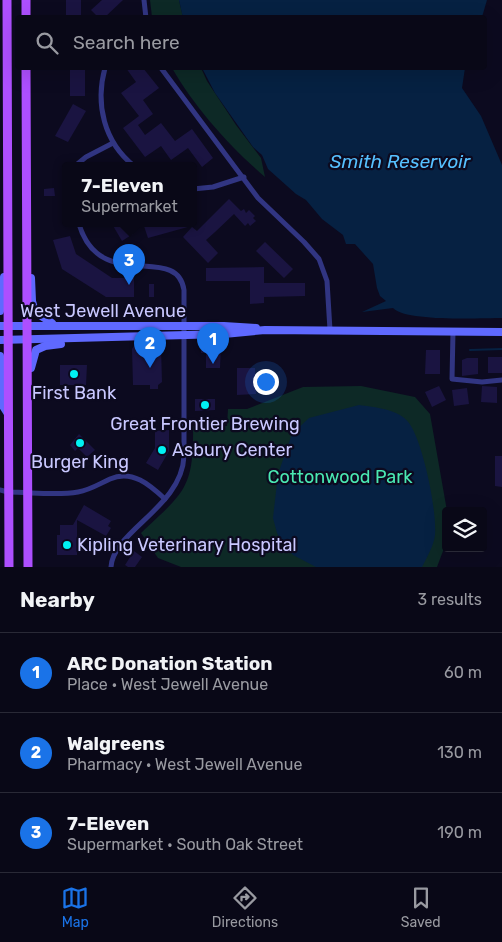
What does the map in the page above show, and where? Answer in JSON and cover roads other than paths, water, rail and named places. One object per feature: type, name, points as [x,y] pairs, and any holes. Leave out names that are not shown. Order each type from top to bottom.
[{"type":"main road","points":[[7,0],[7,247],[4,340],[8,414],[3,492],[9,567]]},
{"type":"main road","points":[[26,0],[26,15]]},
{"type":"main road","points":[[26,70],[28,567]]},
{"type":"main road","points":[[26,243],[33,308],[40,317],[56,325]]},
{"type":"main road","points":[[0,311],[7,247]]},
{"type":"main road","name":"West Jewell Avenue","points":[[4,326],[235,326],[265,330]]},
{"type":"main road","name":"West Jewell Avenue","points":[[4,340],[183,335],[265,330],[502,332]]},
{"type":"main road","points":[[28,413],[31,364],[36,350],[45,346],[99,337]]},
{"type":"main road","points":[[0,356],[3,406],[8,414]]},
{"type":"street","points":[[144,0],[146,15]]},
{"type":"street","points":[[104,70],[101,88],[105,126],[113,142],[130,162]]},
{"type":"street","points":[[163,70],[262,202],[309,247],[321,264],[328,290],[330,330]]},
{"type":"street","points":[[80,162],[113,142]]},
{"type":"street","points":[[197,189],[213,188],[244,177]]},
{"type":"street","points":[[80,227],[90,246],[109,261],[125,266],[161,267],[175,272],[183,285],[184,463],[178,482],[165,499],[117,551],[111,567]]},
{"type":"street","points":[[453,332],[452,379],[482,382],[502,380]]},
{"type":"street","points":[[3,492],[79,492],[93,488],[113,478],[127,476],[139,479],[165,499]]},
{"type":"water","points":[[179,0],[487,0],[483,15],[182,15]]},
{"type":"water","name":"Smith Reservoir","points":[[203,70],[465,70],[462,88],[481,116],[502,165],[502,318],[462,319],[428,317],[401,312],[393,308],[362,312],[386,301],[380,296],[377,288],[373,264],[355,244],[346,244],[343,235],[322,219],[306,200],[296,194],[268,169],[262,155],[253,147],[215,93]]},
{"type":"water","points":[[359,405],[393,412],[405,418],[414,432],[428,477],[435,524],[433,543],[422,567],[316,567],[293,555],[282,543],[277,533],[273,518],[278,474],[292,434],[309,418]]},
{"type":"waterway","points":[[470,350],[502,349]]},
{"type":"place","name":"7-Eleven","points":[[129,285]]},
{"type":"place","name":"ARC Donation Station","points":[[213,364]]},
{"type":"place","name":"Walgreens","points":[[150,368]]},
{"type":"place","name":"First Bank","points":[[74,374]]},
{"type":"place","name":"Great Frontier Brewing","points":[[205,405]]},
{"type":"place","name":"Burger King","points":[[80,443]]},
{"type":"place","name":"Asbury Center","points":[[162,450]]},
{"type":"place","name":"Kipling Veterinary Hospital","points":[[67,545]]},
{"type":"park label","name":"Cottonwood Park","points":[[340,477]]}]
